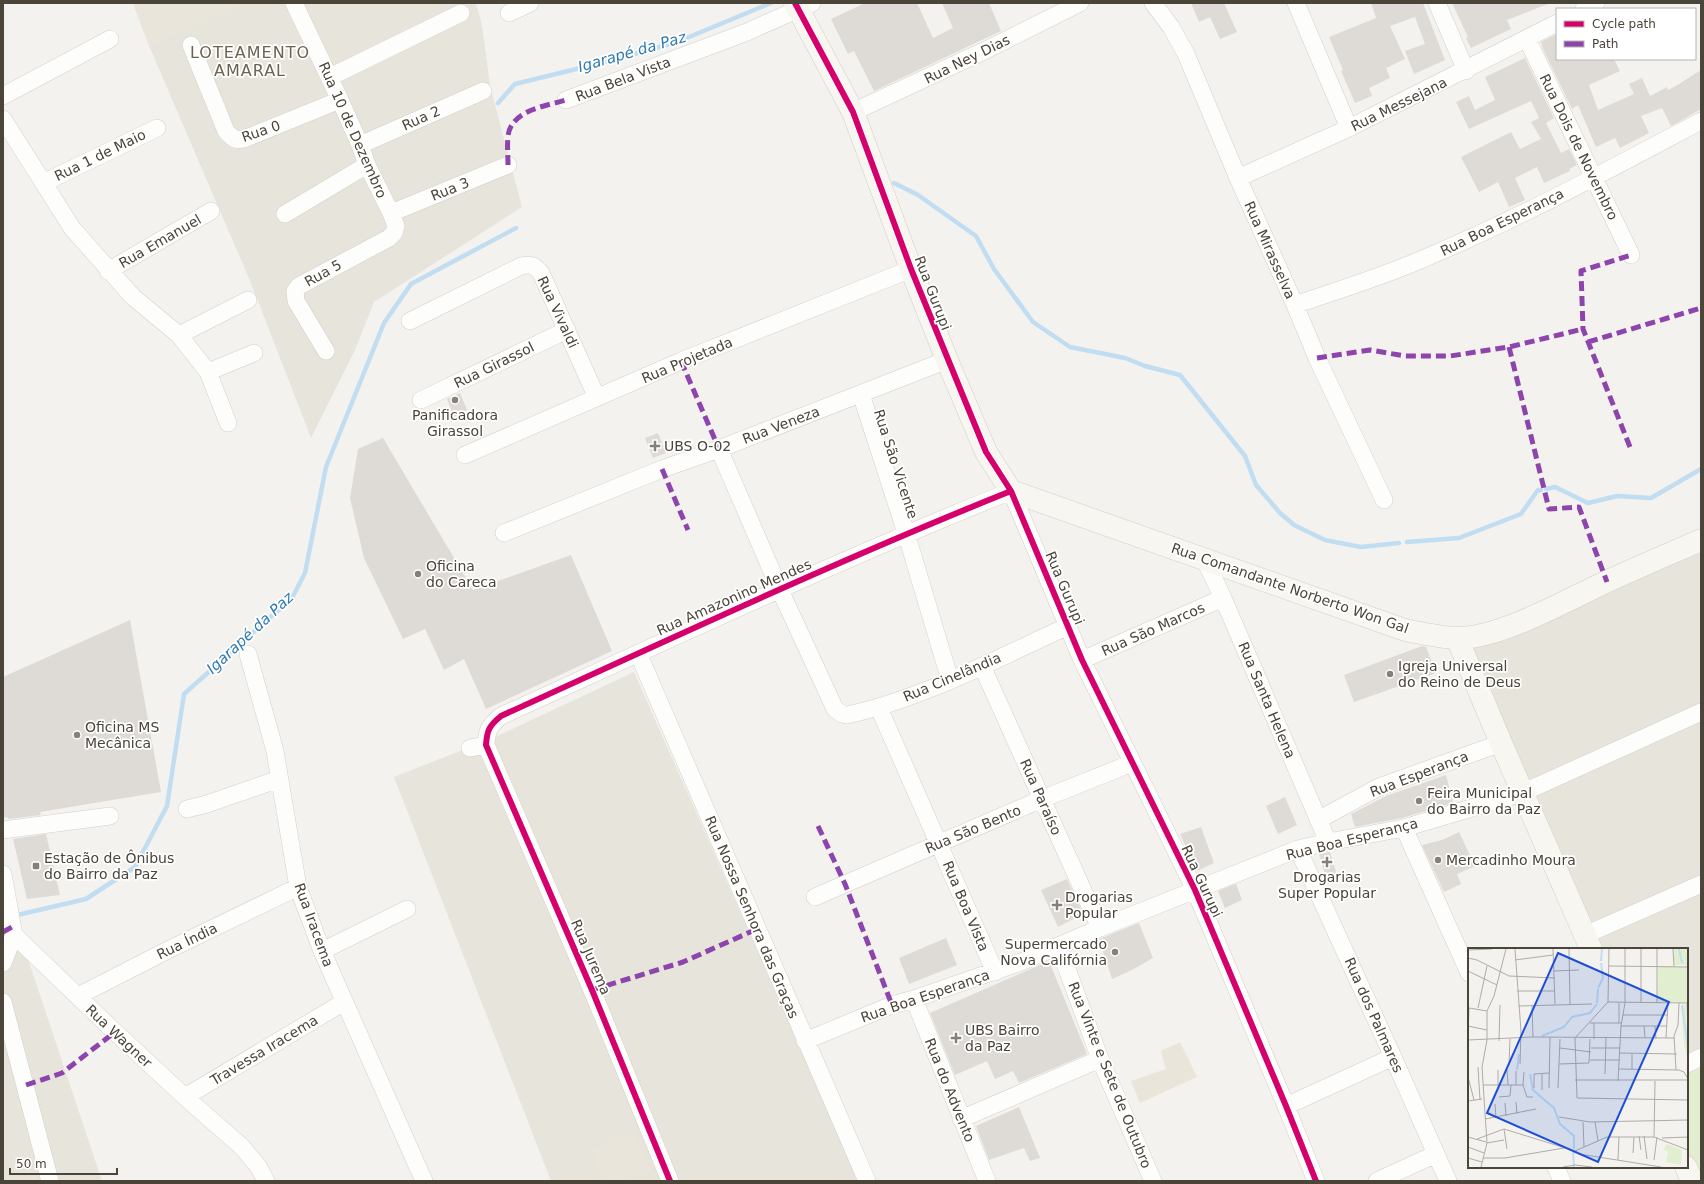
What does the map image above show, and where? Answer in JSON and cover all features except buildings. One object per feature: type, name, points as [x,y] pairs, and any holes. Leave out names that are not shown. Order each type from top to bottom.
[{"type":"street","name":"Rua 10 de Dezembro","points":[[294,3],[330,77],[360,145],[367,165],[391,213]]},
{"type":"street","points":[[509,13],[530,3]]},
{"type":"street","name":"Rua Ney Dias","points":[[853,112],[986,50],[1080,3]]},
{"type":"street","name":"Rua Mirasselva","points":[[1153,3],[1171,27],[1186,54],[1238,178],[1317,358],[1384,500]]},
{"type":"street","points":[[1296,3],[1349,128]]},
{"type":"street","points":[[1437,3],[1466,70]]},
{"type":"street","points":[[1586,8],[1596,3]]},
{"type":"street","name":"Rua Gurupi","points":[[802,5],[853,112],[911,269],[986,452],[1011,491],[1082,660],[1195,890],[1316,1181]]},
{"type":"street","name":"Rua Bela Vista","points":[[566,100],[733,37],[802,5]]},
{"type":"street","points":[[330,77],[461,13]]},
{"type":"street","name":"Rua Messejana","points":[[1238,178],[1349,128],[1556,24]]},
{"type":"street","name":"Rua Dois de Novembro","points":[[1527,39],[1630,255]]},
{"type":"street","points":[[3,96],[110,40]]},
{"type":"street","name":"Rua 0","points":[[191,45],[226,131],[231,138],[237,140],[244,139],[340,100]]},
{"type":"street","name":"Rua 2","points":[[360,145],[483,91]]},
{"type":"street","points":[[3,119],[42,183],[72,228],[108,271],[133,297],[179,335],[208,372],[228,423]]},
{"type":"street","name":"Rua Boa Esperança","points":[[1295,305],[1384,274],[1431,256],[1474,237],[1593,178],[1701,121]]},
{"type":"street","name":"Rua 1 de Maio","points":[[42,183],[157,128]]},
{"type":"street","points":[[284,214],[367,165]]},
{"type":"street","name":"Rua 3","points":[[391,213],[508,165]]},
{"type":"street","name":"Rua Emanuel","points":[[108,271],[211,211]]},
{"type":"street","name":"Rua 5","points":[[326,350],[296,301],[295,291],[299,286],[388,238],[394,232],[396,226],[391,213]]},
{"type":"street","name":"Rua Vivaldi","points":[[410,321],[521,266],[528,264],[535,266],[541,273],[597,398]]},
{"type":"street","name":"Rua Projetada","points":[[465,455],[681,361],[911,269]]},
{"type":"street","points":[[179,335],[248,300]]},
{"type":"street","name":"Rua Girassol","points":[[421,400],[567,330]]},
{"type":"street","points":[[208,372],[254,353]]},
{"type":"street","name":"Rua Veneza","points":[[504,533],[662,469],[719,449],[947,360]]},
{"type":"street","name":"Rua São Vicente","points":[[861,394],[906,533],[950,680]]},
{"type":"street","points":[[719,449],[780,590]]},
{"type":"street","name":"Rua Amazonino Mendes","points":[[478,747],[493,722],[501,716],[906,533],[1011,491]]},
{"type":"street","name":"Rua Comandante Norberto Won Gal","points":[[1011,491],[1405,630],[1457,638],[1494,631],[1534,616],[1701,540]]},
{"type":"street","name":"Rua Santa Helena","points":[[1204,558],[1223,598],[1328,842]]},
{"type":"street","name":"Rua Cinelândia","points":[[780,590],[835,709],[842,714],[847,715],[879,708],[950,680],[1068,626]]},
{"type":"street","name":"Rua São Marcos","points":[[1082,660],[1223,598]]},
{"type":"street","points":[[1457,638],[1522,793],[1588,942],[1701,884]]},
{"type":"street","name":"Rua Nossa Senhora das Graças","points":[[638,653],[867,1181]]},
{"type":"street","name":"Rua Iracema","points":[[248,654],[275,751],[298,887],[322,951],[424,1181]]},
{"type":"street","name":"Rua Paraíso","points":[[982,666],[1100,928]]},
{"type":"street","name":"Rua Boa Vista","points":[[879,708],[995,972]]},
{"type":"street","name":"Rua Boa Esperança","points":[[805,1041],[892,1005],[995,972],[1059,947],[1100,928],[1298,850],[1328,842],[1404,828],[1522,793],[1701,712]]},
{"type":"street","name":"Rua Esperança","points":[[1318,820],[1379,787],[1501,743]]},
{"type":"street","name":"Rua Jurema","points":[[478,747],[592,990],[670,1181]]},
{"type":"street","name":"Rua São Bento","points":[[815,897],[1042,799],[1132,763]]},
{"type":"street","points":[[187,809],[207,804],[279,779]]},
{"type":"street","points":[[3,830],[110,816]]},
{"type":"street","points":[[1404,828],[1468,971]]},
{"type":"street","name":"Rua dos Palmares","points":[[1298,850],[1448,1181]]},
{"type":"street","points":[[3,874],[9,900],[13,931],[3,963]]},
{"type":"street","name":"Rua Índia","points":[[78,996],[166,950],[298,887]]},
{"type":"street","points":[[322,951],[407,909]]},
{"type":"street","name":"Rua Wagner","points":[[13,931],[78,996],[185,1097],[241,1146],[258,1166],[266,1181]]},
{"type":"street","name":"Rua Vinte e Sete de Outubro","points":[[1059,947],[1100,1059],[1153,1181]]},
{"type":"street","name":"Rua do Advento","points":[[914,999],[987,1181]]},
{"type":"street","points":[[3,1002],[50,1181]]},
{"type":"street","name":"Travessa Iracema","points":[[185,1097],[344,1002]]},
{"type":"street","points":[[1286,1106],[1393,1057]]},
{"type":"street","points":[[1688,1064],[1701,1057]]},
{"type":"street","points":[[962,1119],[1100,1059]]},
{"type":"street","points":[[1377,1181],[1436,1154]]},
{"type":"street","points":[[1556,1168],[1562,1181]]},
{"type":"shaded area","name":"LOTEAMENTO AMARAL","points":[[133,3],[476,3],[482,25],[490,86],[522,207],[374,302],[355,350],[311,438],[251,283],[150,48]]},
{"type":"shaded area","points":[[133,3],[242,3],[150,48]]},
{"type":"shaded area","points":[[1701,540],[1701,1181],[1688,1162],[1688,948],[1590,948],[1448,639]]},
{"type":"shaded area","points":[[634,672],[859,1181],[551,1181],[394,777],[493,738]]},
{"type":"shaded area","points":[[3,929],[28,959],[102,1181],[3,1181]]},
{"type":"shaded area","points":[[1180,1042],[1197,1077],[1140,1103],[1131,1081],[1166,1069],[1161,1051]]},
{"type":"shaded area","points":[[634,1132],[650,1168],[621,1181],[604,1181],[592,1150]]},
{"type":"green space","points":[[1701,1059],[1701,1176],[1688,1147],[1688,1065]]},
{"type":"waterway","name":"Igarapé da Paz","points":[[498,103],[515,84],[613,60],[677,42],[771,3]]},
{"type":"waterway","name":"Igarapé da Paz","points":[[894,183],[918,195],[976,236],[994,269],[1033,322],[1070,347],[1125,358],[1145,366],[1180,375],[1245,456],[1256,485],[1280,513],[1294,525],[1325,540],[1361,547],[1399,543]]},
{"type":"waterway","name":"Igarapé da Paz","points":[[13,916],[86,899],[135,867],[167,806],[184,694],[292,598],[305,573],[326,467],[384,323],[411,284],[516,228]]},
{"type":"waterway","name":"Igarapé da Paz","points":[[1546,489],[1555,487],[1588,503],[1617,496],[1651,498],[1701,469]]},
{"type":"waterway","name":"Igarapé da Paz","points":[[1407,542],[1459,538],[1521,514],[1538,490],[1541,490]]},
{"type":"marked path","points":[[508,165],[508,136],[511,127],[516,120],[531,110],[566,100]]},
{"type":"marked path","points":[[1630,447],[1583,329],[1581,271],[1631,255]]},
{"type":"marked path","points":[[1588,342],[1701,308]]},
{"type":"marked path","points":[[1317,358],[1370,350],[1405,356],[1450,356],[1509,347],[1583,329]]},
{"type":"marked path","points":[[1509,347],[1549,509],[1579,507],[1607,582]]},
{"type":"marked path","points":[[681,361],[719,449]]},
{"type":"marked path","points":[[662,469],[688,530]]},
{"type":"marked path","points":[[818,826],[845,884],[892,1005]]},
{"type":"marked path","points":[[3,932],[12,927]]},
{"type":"marked path","points":[[592,990],[683,962],[757,929]]},
{"type":"marked path","points":[[26,1085],[62,1073],[115,1032]]},
{"type":"cycle path","points":[[795,3],[853,112],[911,269],[986,452],[1011,491],[1082,660],[1195,890],[1316,1181]]},
{"type":"cycle path","points":[[670,1181],[592,990],[486,745],[489,729],[501,716],[755,600],[883,544],[1011,491]]},
{"type":"place","name":"Panificadora Girassol","points":[[455,400]]},
{"type":"place","name":"UBS O-02","points":[[655,446]]},
{"type":"place","name":"Oficina do Careca","points":[[418,574]]},
{"type":"place","name":"Igreja Universal do Reino de Deus","points":[[1390,674]]},
{"type":"place","name":"Oficina MS Mecânica","points":[[77,735]]},
{"type":"place","name":"Feira Municipal do Bairro da Paz","points":[[1419,801]]},
{"type":"place","name":"Mercadinho Moura","points":[[1438,860]]},
{"type":"place","name":"Drogarias Super Popular","points":[[1327,862]]},
{"type":"place","name":"Estação de Ônibus do Bairro da Paz","points":[[36,866]]},
{"type":"place","name":"Drogarias Popular","points":[[1057,905]]},
{"type":"place","name":"Supermercado Nova Califórnia","points":[[1115,952]]},
{"type":"place","name":"UBS Bairro da Paz","points":[[956,1038]]},
{"type":"district","name":"LOTEAMENTO AMARAL","points":[[250,61]]}]
